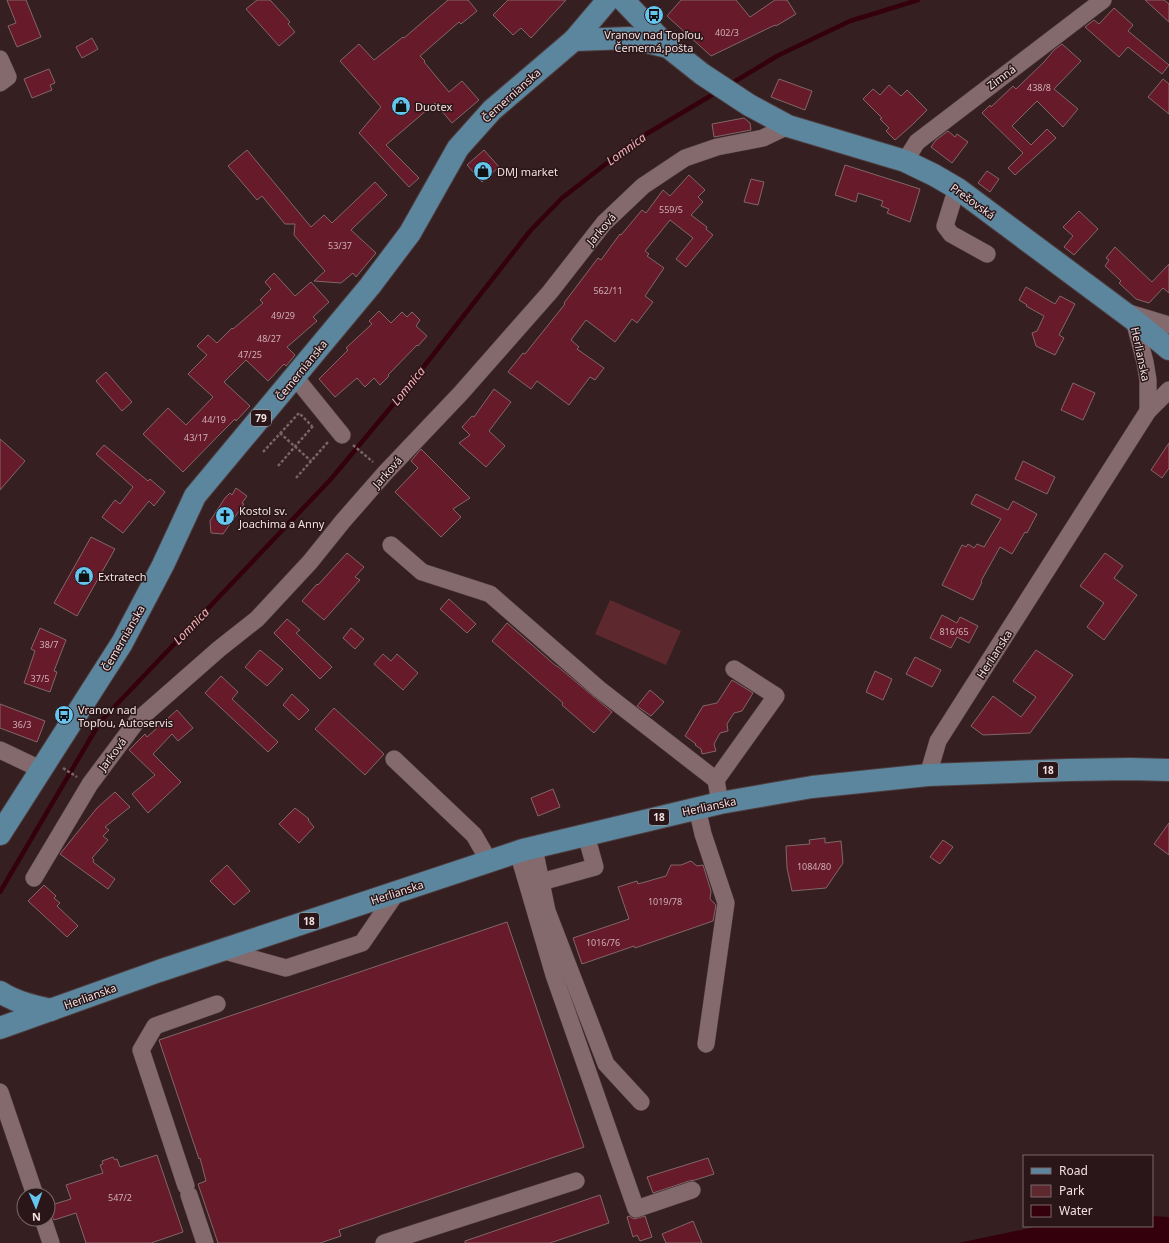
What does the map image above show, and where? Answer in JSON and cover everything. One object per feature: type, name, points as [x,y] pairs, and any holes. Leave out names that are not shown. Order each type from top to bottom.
[{"type":"main road","name":"Čemernianska","points":[[0,834],[50,768],[122,643],[163,565],[195,496],[370,286],[410,233],[458,148],[492,110],[574,40],[608,0]]},
{"type":"main road","name":"Prešovská","points":[[623,0],[668,47],[702,74],[749,105],[788,126],[905,161],[934,175],[958,190],[1169,349]]},
{"type":"main road","points":[[574,40],[630,38],[668,47]]},
{"type":"main road","name":"18","points":[[928,775],[1068,770],[1169,770]]},
{"type":"main road","name":"Herlianska","points":[[0,1028],[221,950],[526,850],[720,803],[812,787],[928,775]]},
{"type":"main road","points":[[0,992],[7,997],[51,1010]]},
{"type":"street","name":"Zimná","points":[[905,161],[917,142],[1103,0]]},
{"type":"street","points":[[0,59],[8,77],[0,83]]},
{"type":"street","name":"Jarková","points":[[34,878],[90,784],[137,721],[219,649],[257,619],[310,562],[343,521],[386,472],[462,393],[535,310],[604,223],[643,186],[685,158],[717,147],[763,138],[788,126]]},
{"type":"street","points":[[958,190],[953,200],[945,226],[951,234],[987,254]]},
{"type":"street","points":[[1127,316],[1169,325]]},
{"type":"street","name":"Herlianska","points":[[1127,316],[1146,368],[1148,380],[1148,412]]},
{"type":"street","points":[[295,377],[319,420],[342,435]]},
{"type":"street","name":"Herlianska","points":[[928,775],[938,741],[1148,412],[1169,390]]},
{"type":"street","points":[[391,545],[422,572],[490,594],[599,689],[716,780],[720,803]]},
{"type":"street","points":[[716,780],[776,696],[734,669]]},
{"type":"street","points":[[0,750],[50,768]]},
{"type":"street","points":[[394,760],[474,835],[490,861]]},
{"type":"street","points":[[697,808],[703,834],[726,903],[706,1044]]},
{"type":"street","points":[[541,882],[595,867],[586,835]]},
{"type":"street","points":[[526,850],[541,882],[547,911],[606,1064],[641,1102]]},
{"type":"street","points":[[526,850],[554,975],[636,1208],[692,1190]]},
{"type":"street","points":[[221,950],[286,968],[362,943],[398,892]]},
{"type":"street","points":[[205,1243],[141,1050],[155,1026],[217,1004]]},
{"type":"street","points":[[0,1092],[32,1187]]},
{"type":"street","points":[[384,1243],[576,1181]]},
{"type":"street","points":[[46,1227],[51,1243]]},
{"type":"path","points":[[263,452],[298,413],[319,420]]},
{"type":"path","points":[[319,420],[319,431]]},
{"type":"path","points":[[278,466],[319,420]]},
{"type":"path","points":[[280,433],[311,461]]},
{"type":"path","points":[[296,478],[329,441],[324,436]]},
{"type":"path","points":[[50,768],[79,778]]},
{"type":"green space","points":[[610,600],[681,631],[666,665],[595,634]]},
{"type":"water","points":[[1153,1216],[1169,1217],[1169,1243],[958,1243],[1035,1227],[1153,1227]]},
{"type":"building","points":[[7,0],[26,0],[41,37],[17,47],[8,26],[16,23]]},
{"type":"building","points":[[257,0],[270,0],[290,22],[288,24],[295,32],[279,46],[246,9]]},
{"type":"building","points":[[448,0],[468,0],[477,11],[461,24],[459,22],[420,56],[449,92],[462,81],[479,100],[452,123],[435,103],[386,145],[419,178],[409,187],[359,133],[381,107],[340,61],[359,44],[374,60],[403,37],[404,38]]},
{"type":"building","points":[[508,0],[566,0],[531,38],[521,28],[513,35],[493,15]]},
{"type":"building","points":[[681,0],[736,0],[750,17],[775,0],[787,0],[796,14],[776,26],[775,25],[711,56],[667,16]]},
{"type":"building","points":[[1145,0],[1164,0],[1169,4],[1169,22]]},
{"type":"building","points":[[1114,8],[1133,25],[1128,31],[1169,65],[1162,74],[1128,47],[1119,57],[1085,27],[1094,20],[1099,24]]},
{"type":"building","points":[[92,38],[98,49],[82,58],[76,47]]},
{"type":"building","points":[[1062,44],[1081,61],[1054,89],[1078,109],[1063,127],[1037,101],[1012,126],[1031,145],[1047,129],[1056,138],[1015,175],[1008,168],[1023,153],[982,113],[990,105],[991,107],[1013,86],[1016,89],[1044,62],[1054,50]]},
{"type":"building","points":[[49,69],[55,83],[50,85],[52,90],[32,98],[24,79]]},
{"type":"building","points":[[779,79],[812,91],[805,110],[771,97]]},
{"type":"building","points":[[1163,79],[1169,84],[1169,114],[1148,97]]},
{"type":"building","points":[[889,85],[901,96],[907,90],[927,110],[895,140],[886,131],[889,128],[880,119],[882,118],[863,99],[873,89],[880,95]]},
{"type":"building","points":[[744,118],[750,123],[751,130],[714,137],[712,124]]},
{"type":"building","points":[[948,131],[955,137],[957,134],[968,142],[952,163],[931,147],[936,140]]},
{"type":"building","points":[[247,150],[311,227],[324,215],[332,223],[375,182],[387,195],[351,230],[376,253],[356,277],[353,273],[341,283],[314,281],[325,271],[294,235],[295,224],[285,224],[262,196],[257,200],[228,166]]},
{"type":"building","name":"DMJ market","points":[[484,150],[499,167],[482,182],[467,165]]},
{"type":"building","points":[[845,165],[920,189],[910,222],[887,213],[889,209],[881,206],[883,201],[858,193],[856,202],[835,195]]},
{"type":"building","points":[[987,171],[999,179],[990,192],[978,183]]},
{"type":"building","points":[[689,175],[705,190],[698,197],[703,202],[691,215],[707,227],[706,229],[713,235],[686,267],[676,259],[693,238],[670,220],[645,251],[649,254],[647,256],[664,268],[645,296],[653,302],[637,323],[632,319],[615,342],[586,320],[571,340],[579,347],[577,349],[604,368],[595,380],[590,377],[569,405],[537,381],[531,389],[508,372],[523,353],[525,354],[565,304],[564,303],[598,258],[601,260],[620,234],[621,235],[642,210],[646,213],[663,190],[670,196]]},
{"type":"building","points":[[751,179],[764,182],[758,205],[744,202]]},
{"type":"building","points":[[1079,211],[1098,229],[1074,255],[1064,247],[1073,236],[1063,227]]},
{"type":"building","points":[[1115,247],[1152,282],[1169,264],[1169,293],[1163,288],[1149,303],[1136,299],[1119,283],[1121,281],[1105,266],[1109,260],[1106,258]]},
{"type":"building","points":[[274,273],[295,296],[311,282],[329,302],[313,317],[317,321],[287,347],[295,355],[286,366],[284,364],[268,381],[246,360],[224,382],[250,406],[236,421],[235,419],[183,472],[143,434],[168,408],[186,425],[213,397],[188,374],[207,355],[197,346],[208,335],[217,343],[232,328],[233,329],[263,303],[260,300],[271,289],[265,282]]},
{"type":"building","points":[[1026,287],[1055,304],[1060,296],[1075,304],[1059,335],[1064,338],[1055,355],[1036,346],[1032,333],[1037,331],[1044,316],[1026,306],[1027,305],[1019,300]]},
{"type":"building","points":[[379,311],[391,323],[402,312],[407,317],[412,312],[420,320],[416,326],[427,336],[380,385],[374,378],[365,387],[357,378],[335,397],[319,379],[348,350],[346,348],[372,324],[369,321]]},
{"type":"building","points":[[106,372],[132,402],[122,411],[96,381]]},
{"type":"building","points":[[1073,383],[1095,393],[1083,420],[1061,410]]},
{"type":"building","points":[[494,389],[511,402],[489,431],[505,446],[486,467],[459,443],[470,435],[462,427],[472,416],[474,417]]},
{"type":"building","points":[[0,439],[25,461],[0,490]]},
{"type":"building","points":[[1169,443],[1169,468],[1162,478],[1151,470]]},
{"type":"building","points":[[104,445],[148,481],[150,479],[165,492],[154,506],[149,501],[123,533],[102,517],[115,500],[120,504],[133,487],[96,454]]},
{"type":"building","points":[[421,449],[470,498],[453,509],[461,517],[441,537],[395,492],[418,468],[411,461]]},
{"type":"building","points":[[1023,461],[1055,477],[1047,494],[1015,479]]},
{"type":"building","name":"Kostol sv. Joachima a Anny","points":[[236,488],[247,496],[242,503],[244,504],[223,534],[211,533],[210,521],[225,498],[230,493],[232,495]]},
{"type":"building","points":[[976,494],[1008,510],[1013,501],[1037,514],[1027,533],[1025,532],[1012,554],[1000,547],[981,581],[982,582],[973,600],[942,585],[962,545],[966,547],[968,544],[974,548],[977,544],[984,547],[1001,519],[971,504]]},
{"type":"building","name":"Extratech","points":[[91,537],[115,549],[77,616],[54,603]]},
{"type":"building","points":[[347,553],[364,567],[355,577],[360,580],[324,620],[302,601]]},
{"type":"building","points":[[1105,553],[1123,566],[1114,578],[1137,595],[1104,640],[1087,627],[1104,603],[1080,586]]},
{"type":"building","points":[[449,599],[476,624],[467,633],[440,609]]},
{"type":"building","points":[[942,615],[957,623],[960,617],[978,626],[969,643],[957,637],[951,648],[930,638]]},
{"type":"building","points":[[287,619],[300,630],[296,633],[332,667],[320,679],[274,633]]},
{"type":"building","points":[[507,623],[612,712],[594,733],[562,705],[563,703],[492,641]]},
{"type":"building","points":[[40,628],[66,640],[54,671],[57,672],[50,692],[24,683],[35,651],[31,649]]},
{"type":"building","points":[[351,628],[364,639],[355,649],[343,638]]},
{"type":"building","points":[[260,650],[283,669],[267,686],[245,667]]},
{"type":"building","points":[[1036,650],[1073,675],[1030,733],[983,735],[971,726],[993,696],[1021,717],[1036,697],[1013,681]]},
{"type":"building","points":[[383,654],[391,661],[397,654],[418,673],[403,690],[374,664]]},
{"type":"building","points":[[915,657],[941,670],[932,687],[906,674]]},
{"type":"building","points":[[875,671],[892,679],[883,700],[866,692]]},
{"type":"building","points":[[221,676],[238,692],[232,699],[278,742],[268,752],[205,693]]},
{"type":"building","points":[[732,680],[753,693],[742,711],[734,713],[727,724],[728,731],[720,733],[714,744],[716,751],[702,754],[701,749],[685,736],[703,706],[717,703]]},
{"type":"building","points":[[650,690],[664,702],[651,716],[637,706]]},
{"type":"building","points":[[292,694],[309,710],[299,720],[283,705]]},
{"type":"building","points":[[0,704],[45,721],[37,742],[0,728]]},
{"type":"building","points":[[334,708],[384,754],[365,775],[315,729]]},
{"type":"building","points":[[177,710],[193,728],[178,741],[172,734],[153,754],[181,782],[148,813],[132,794],[155,775],[129,750],[145,734],[147,737]]},
{"type":"building","points":[[553,789],[560,807],[538,816],[531,798]]},
{"type":"building","points":[[115,792],[130,807],[105,827],[109,830],[103,836],[108,840],[92,858],[94,860],[93,862],[115,879],[108,889],[60,854],[97,808]]},
{"type":"building","points":[[295,808],[309,819],[308,820],[314,827],[299,843],[279,824]]},
{"type":"building","points":[[1169,823],[1169,855],[1154,844]]},
{"type":"building","points":[[825,838],[825,843],[841,841],[843,863],[826,888],[792,891],[787,868],[786,846],[810,844],[809,840]]},
{"type":"building","points":[[943,840],[953,847],[940,864],[930,857]]},
{"type":"building","points":[[691,861],[697,866],[703,865],[711,891],[710,899],[716,905],[713,921],[635,948],[634,946],[582,964],[573,938],[629,919],[618,887],[637,881],[638,884],[666,876],[671,865],[681,865]]},
{"type":"building","points":[[227,865],[250,891],[234,905],[210,881]]},
{"type":"building","points":[[44,885],[56,896],[54,898],[60,903],[57,906],[78,926],[67,937],[28,901]]},
{"type":"building","points":[[507,922],[584,1147],[339,1230],[341,1236],[320,1243],[218,1243],[198,1184],[206,1181],[200,1158],[199,1159],[159,1040]]},
{"type":"building","points":[[157,1155],[183,1232],[151,1243],[86,1243],[76,1213],[56,1219],[56,1204],[71,1199],[66,1185],[103,1173],[100,1165],[103,1164],[102,1161],[113,1157],[115,1160],[117,1159],[120,1167]]},
{"type":"building","points":[[708,1158],[714,1174],[653,1193],[647,1177]]},
{"type":"building","points":[[600,1195],[609,1223],[550,1243],[465,1243],[465,1241]]},
{"type":"building","points":[[629,1216],[634,1219],[645,1216],[652,1237],[640,1241],[637,1235],[633,1237],[627,1217]]},
{"type":"building","points":[[693,1221],[702,1243],[666,1243],[662,1234]]},
{"type":"waterway","name":"Lomnica","points":[[729,85],[777,56],[850,21],[918,0]]},
{"type":"waterway","name":"Lomnica","points":[[0,892],[100,722],[331,479],[411,383],[530,231],[562,198],[638,139],[717,92]]},
{"type":"place","name":"Vranov nad Topľou, Čemerná,pošta","points":[[654,15]]},
{"type":"place","name":"Duotex","points":[[401,106]]},
{"type":"place","name":"DMJ market","points":[[483,171]]},
{"type":"place","name":"Kostol sv. Joachima a Anny","points":[[225,516]]},
{"type":"place","name":"Extratech","points":[[84,576]]},
{"type":"place","name":"Vranov nad Topľou, Autoservis","points":[[64,715]]}]
